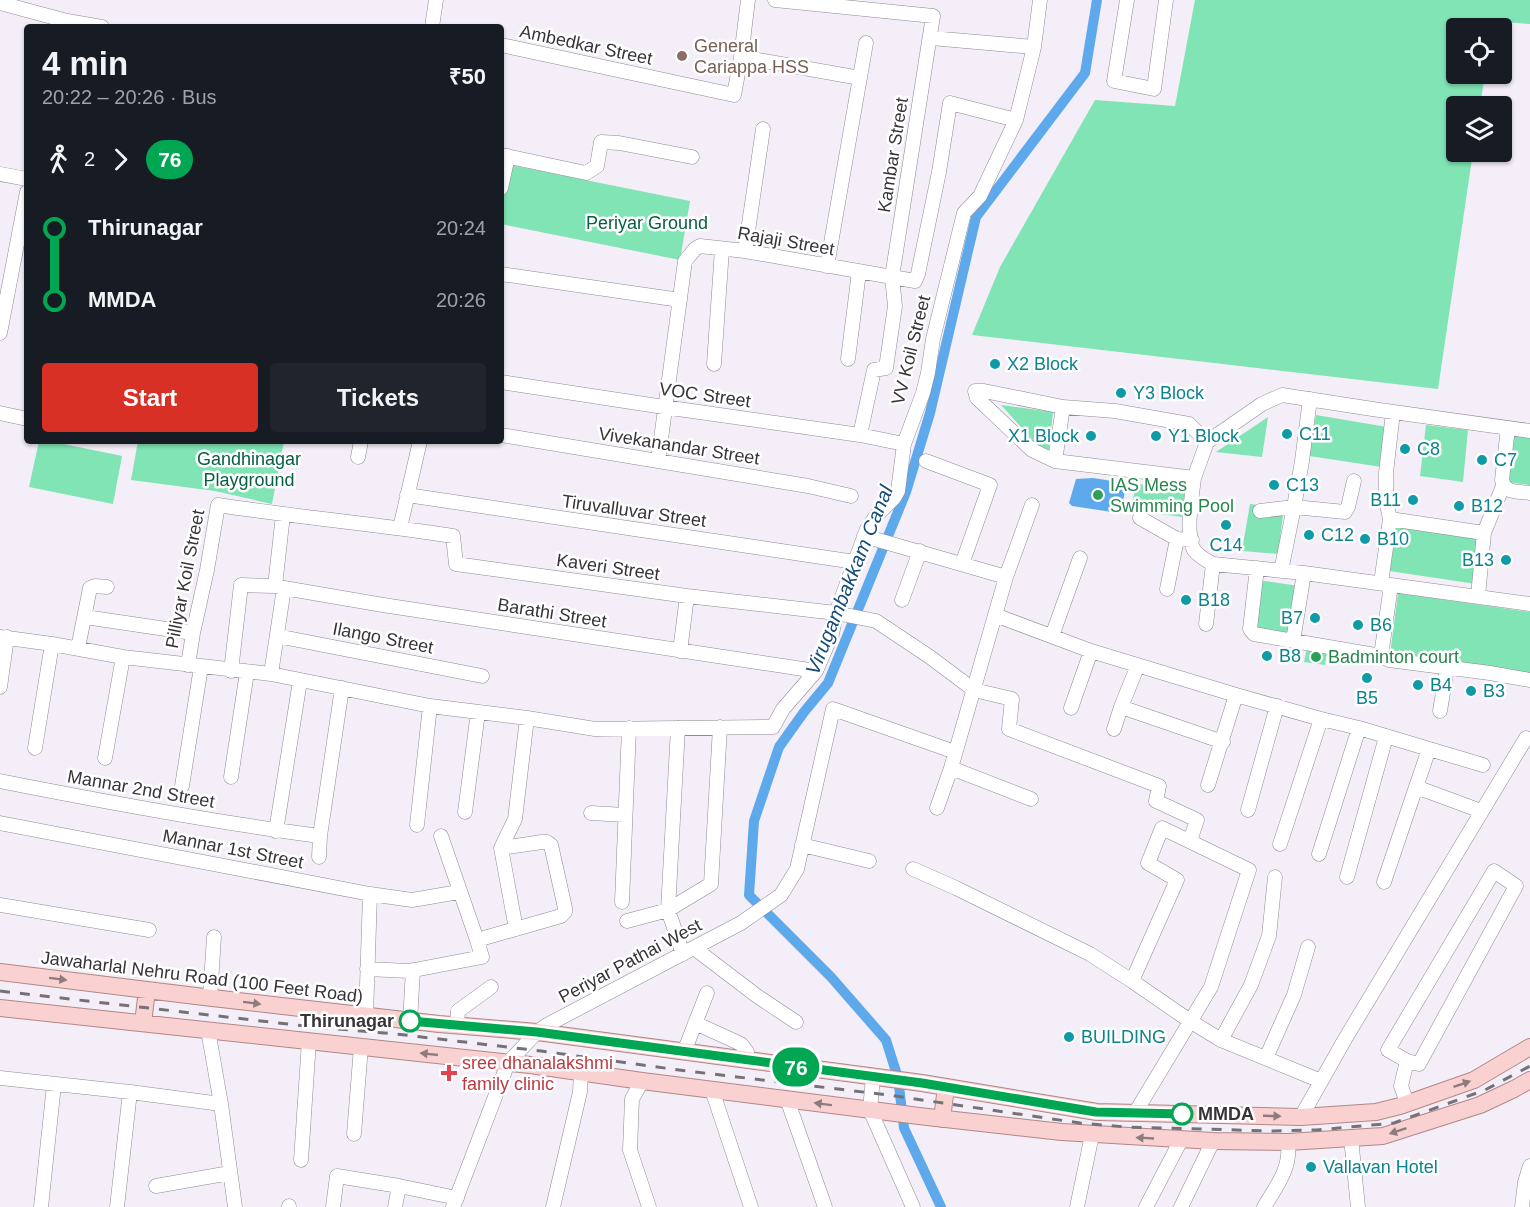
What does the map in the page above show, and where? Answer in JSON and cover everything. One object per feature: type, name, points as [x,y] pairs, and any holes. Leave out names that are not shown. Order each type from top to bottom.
[{"type":"main road","name":"Jawaharlal Nehru Road (100 Feet Road)","points":[[0,972],[410,1021],[537,1032],[922,1083],[1096,1112],[1301,1117],[1376,1112],[1474,1080],[1530,1047]]},
{"type":"main road","points":[[142,1023],[147,990]]},
{"type":"main road","points":[[0,1008],[508,1063],[942,1119],[1092,1135],[1181,1140],[1288,1142],[1383,1136],[1480,1105],[1530,1080]]},
{"type":"main road","points":[[942,1119],[946,1087]]},
{"type":"street","points":[[432,24],[436,0]]},
{"type":"street","points":[[748,0],[741,57],[860,78]]},
{"type":"street","points":[[775,0],[933,16],[931,38],[1034,47]]},
{"type":"street","name":"VV Koil Street","points":[[720,727],[773,727],[783,709],[816,671],[832,634],[837,613],[871,522],[898,491],[904,444],[923,393],[933,339],[964,213],[981,196],[1016,120],[1034,47],[1040,0]]},
{"type":"street","points":[[1127,0],[1114,81],[1154,89],[1166,0]]},
{"type":"street","points":[[0,3],[66,24]]},
{"type":"street","name":"Kambar Street","points":[[860,435],[874,370],[886,368],[895,306],[892,277],[931,38]]},
{"type":"street","points":[[827,266],[866,44]]},
{"type":"street","name":"Ambedkar Street","points":[[504,46],[734,95],[741,57]]},
{"type":"street","name":"Rajaji Street","points":[[680,300],[685,261],[700,246],[745,251],[915,281],[939,172],[950,103],[1016,120]]},
{"type":"street","points":[[745,251],[763,129]]},
{"type":"street","points":[[505,155],[586,172],[597,166],[601,142],[619,143],[692,157]]},
{"type":"street","points":[[0,174],[24,178]]},
{"type":"street","points":[[0,333],[24,208]]},
{"type":"street","points":[[714,364],[722,249]]},
{"type":"street","points":[[848,359],[859,272]]},
{"type":"street","points":[[504,274],[680,300],[658,461]]},
{"type":"street","name":"VOC Street","points":[[504,382],[664,408],[860,435],[904,444]]},
{"type":"street","points":[[1194,478],[1055,462],[1032,450],[977,398],[975,391],[1063,407],[1115,411],[1189,424],[1207,442]]},
{"type":"street","points":[[1530,431],[1282,395],[1262,404],[1207,442],[1194,478],[1189,520],[1193,548],[1202,558],[1213,564],[1281,570],[1530,603]]},
{"type":"street","points":[[1281,570],[1302,461],[1310,399]]},
{"type":"street","points":[[1055,462],[1063,407]]},
{"type":"street","points":[[1381,656],[1390,519],[1386,500],[1386,473],[1393,412]]},
{"type":"street","points":[[0,413],[24,417]]},
{"type":"street","points":[[1478,596],[1484,533],[1503,486],[1508,428]]},
{"type":"street","name":"Vivekanandar Street","points":[[504,435],[808,486],[851,496]]},
{"type":"street","points":[[358,458],[360,444]]},
{"type":"street","points":[[400,528],[419,444]]},
{"type":"street","points":[[926,461],[990,485],[962,564]]},
{"type":"street","points":[[1260,511],[1294,507],[1345,512],[1354,481]]},
{"type":"street","points":[[1503,486],[1508,490],[1530,492]]},
{"type":"street","name":"Tiruvalluvar Street","points":[[408,495],[855,562]]},
{"type":"street","name":"Pilliyar Koil Street","points":[[182,786],[195,666],[193,633],[218,504],[283,515],[400,528]]},
{"type":"street","points":[[937,808],[951,768],[1006,577],[1032,505]]},
{"type":"street","points":[[271,674],[277,636],[283,515]]},
{"type":"street","points":[[1140,518],[1177,539],[1192,540]]},
{"type":"street","points":[[1390,519],[1484,533]]},
{"type":"street","name":"Kaveri Street","points":[[400,528],[453,536],[456,564],[687,596],[837,613],[876,621],[974,690]]},
{"type":"street","points":[[866,536],[1006,577]]},
{"type":"street","points":[[1167,589],[1177,539]]},
{"type":"street","points":[[902,600],[920,551]]},
{"type":"street","points":[[1052,636],[1080,558]]},
{"type":"street","points":[[1206,624],[1213,564]]},
{"type":"street","points":[[1257,568],[1251,625],[1252,632],[1257,635],[1381,656],[1389,660],[1530,680]]},
{"type":"street","points":[[1293,641],[1304,573]]},
{"type":"street","name":"Barathi Street","points":[[231,671],[241,585],[279,587],[816,671]]},
{"type":"street","points":[[78,648],[90,588],[107,587]]},
{"type":"street","points":[[680,651],[687,596]]},
{"type":"street","points":[[995,615],[1091,651],[1483,765]]},
{"type":"street","points":[[85,617],[193,633]]},
{"type":"street","name":"Ilango Street","points":[[277,636],[482,676]]},
{"type":"street","points":[[0,687],[4,637],[123,657],[271,674],[430,706],[595,729],[720,727],[711,884],[668,910],[627,921]]},
{"type":"street","points":[[35,748],[52,644]]},
{"type":"street","points":[[1071,708],[1091,651]]},
{"type":"street","points":[[105,758],[123,657]]},
{"type":"street","points":[[1114,729],[1138,665]]},
{"type":"street","points":[[1440,711],[1447,668]]},
{"type":"street","points":[[231,777],[247,672]]},
{"type":"street","points":[[276,831],[300,681]]},
{"type":"street","points":[[319,857],[320,836],[342,688]]},
{"type":"street","points":[[974,690],[1012,699],[1009,729],[1159,786],[1156,801],[1197,820],[1190,841]]},
{"type":"street","points":[[1208,785],[1236,695]]},
{"type":"street","points":[[417,825],[430,706]]},
{"type":"street","points":[[1248,810],[1277,706]]},
{"type":"street","points":[[1121,707],[1223,742]]},
{"type":"street","name":"Periyar Pathai West","points":[[508,1063],[537,1032],[547,1025],[743,922],[781,895],[797,869],[833,709],[955,753]]},
{"type":"street","points":[[465,812],[478,711]]},
{"type":"street","points":[[516,929],[501,848],[515,819],[527,718]]},
{"type":"street","points":[[1280,844],[1321,719]]},
{"type":"street","points":[[622,903],[629,728]]},
{"type":"street","points":[[678,728],[668,910],[689,951],[796,1022]]},
{"type":"street","points":[[1319,854],[1359,728]]},
{"type":"street","points":[[1347,878],[1386,737]]},
{"type":"street","points":[[1301,1117],[1350,1029],[1526,738]]},
{"type":"street","points":[[1384,882],[1429,749]]},
{"type":"street","points":[[951,768],[1031,799]]},
{"type":"street","name":"Mannar 2nd Street","points":[[0,781],[276,831],[320,836]]},
{"type":"street","points":[[1416,787],[1482,811]]},
{"type":"street","points":[[591,813],[626,815]]},
{"type":"street","name":"Mannar 1st Street","points":[[0,823],[370,894],[412,900],[459,892]]},
{"type":"street","points":[[1132,981],[1177,880],[1148,863],[1162,828],[1249,870],[1211,987],[1135,1113]]},
{"type":"street","points":[[367,969],[412,970],[482,957],[441,836]]},
{"type":"street","points":[[477,940],[565,912],[551,845],[542,842],[501,848]]},
{"type":"street","points":[[802,845],[869,861]]},
{"type":"street","points":[[913,869],[1090,954],[1221,1040],[1321,1081]]},
{"type":"street","points":[[1494,871],[1516,886],[1419,1064],[1407,1061],[1388,1050],[1494,871]]},
{"type":"street","points":[[1221,1040],[1251,985],[1269,936],[1275,877]]},
{"type":"street","points":[[366,1016],[370,894]]},
{"type":"street","points":[[0,905],[149,930]]},
{"type":"street","points":[[210,998],[214,937]]},
{"type":"street","points":[[1266,1058],[1294,995],[1308,946]]},
{"type":"street","points":[[410,1021],[412,970]]},
{"type":"street","points":[[457,1026],[458,1011],[491,987]]},
{"type":"street","points":[[684,1052],[707,993]]},
{"type":"street","points":[[695,1023],[741,1044],[747,1052],[748,1060]]},
{"type":"street","points":[[208,1030],[235,1207]]},
{"type":"street","points":[[301,1160],[309,1041]]},
{"type":"street","points":[[354,1134],[361,1047]]},
{"type":"street","points":[[1407,1061],[1401,1086],[1407,1103]]},
{"type":"street","points":[[333,1207],[336,1176],[399,1186],[455,1203],[508,1063]]},
{"type":"street","points":[[553,1207],[580,1092],[581,1072]]},
{"type":"street","points":[[0,1078],[221,1104]]},
{"type":"street","points":[[877,1078],[876,1111],[913,1207]]},
{"type":"street","points":[[642,1081],[632,1098],[630,1150],[649,1207]]},
{"type":"street","points":[[41,1207],[54,1085]]},
{"type":"street","points":[[712,1090],[751,1207]]},
{"type":"street","points":[[117,1207],[130,1092]]},
{"type":"street","points":[[787,1099],[825,1207]]},
{"type":"street","points":[[1077,1207],[1092,1135]]},
{"type":"street","points":[[1351,1138],[1358,1207]]},
{"type":"street","points":[[1146,1207],[1181,1140]]},
{"type":"street","points":[[1181,1207],[1213,1141]]},
{"type":"street","points":[[1264,1207],[1286,1170],[1288,1142]]},
{"type":"street","points":[[1522,1207],[1525,1182],[1530,1166]]},
{"type":"street","points":[[156,1186],[230,1173]]},
{"type":"street","points":[[395,1207],[399,1186]]},
{"type":"green space","points":[[1195,0],[1530,0],[1530,24],[1512,23],[1512,18],[1446,18],[1446,84],[1483,84],[1482,96],[1446,96],[1446,162],[1472,162],[1438,389],[972,335],[1000,267],[1095,100],[1175,106]]},
{"type":"green space","name":"Periyar Ground","points":[[504,164],[690,201],[680,260],[504,225]]},
{"type":"green space","points":[[1001,405],[1053,412],[1048,457]]},
{"type":"green space","points":[[1316,415],[1387,427],[1382,467],[1309,456]]},
{"type":"green space","points":[[1268,417],[1262,457],[1216,452]]},
{"type":"green space","points":[[1426,425],[1468,430],[1463,482],[1420,476]]},
{"type":"green space","points":[[1514,434],[1530,437],[1530,485],[1508,482]]},
{"type":"green space","points":[[38,444],[64,444],[122,456],[113,504],[29,487]]},
{"type":"green space","name":"Gandhinagar Playground","points":[[137,444],[283,444],[272,504],[215,491],[131,480]]},
{"type":"green space","points":[[1136,484],[1187,489],[1182,517],[1131,510]]},
{"type":"green space","points":[[1250,504],[1284,508],[1278,554],[1242,551]]},
{"type":"green space","points":[[1394,524],[1481,535],[1476,584],[1389,571]]},
{"type":"green space","points":[[1258,580],[1299,586],[1292,636],[1252,632]]},
{"type":"green space","points":[[1398,593],[1530,612],[1530,675],[1390,654]]},
{"type":"green space","name":"Badminton court","points":[[1307,648],[1327,651],[1325,665],[1304,662]]},
{"type":"water","name":"IAS Mess Swimming Pool","points":[[1093,478],[1119,482],[1126,487],[1121,510],[1112,512],[1072,506],[1069,503],[1076,479]]},
{"type":"waterway","name":"Virugambakkam Canal","points":[[941,1207],[904,1128],[898,1078],[886,1040],[831,977],[749,895],[754,821],[779,747],[828,683],[906,492],[930,413],[976,217],[1085,73],[1097,0]]},
{"type":"railway","points":[[0,991],[541,1051],[888,1095],[1080,1123],[1126,1127],[1273,1131],[1317,1130],[1394,1123],[1485,1090],[1530,1066]]},
{"type":"bus line","name":"76","points":[[410,1021],[537,1032],[922,1083],[1096,1112],[1182,1114]]},
{"type":"place","name":"General Cariappa HSS","points":[[682,56]]},
{"type":"place","name":"X2 Block","points":[[995,364]]},
{"type":"place","name":"Y3 Block","points":[[1121,393]]},
{"type":"place","name":"C11","points":[[1287,434]]},
{"type":"place","name":"X1 Block","points":[[1091,436]]},
{"type":"place","name":"Y1 Block","points":[[1156,436]]},
{"type":"place","name":"C8","points":[[1405,449]]},
{"type":"place","name":"C7","points":[[1482,460]]},
{"type":"place","name":"C13","points":[[1274,485]]},
{"type":"place","name":"IAS Mess Swimming Pool","points":[[1098,495]]},
{"type":"place","name":"B11","points":[[1413,500]]},
{"type":"place","name":"B12","points":[[1459,506]]},
{"type":"place","name":"C14","points":[[1226,525]]},
{"type":"place","name":"C12","points":[[1309,535]]},
{"type":"place","name":"B10","points":[[1365,539]]},
{"type":"place","name":"B13","points":[[1506,560]]},
{"type":"place","name":"B18","points":[[1186,600]]},
{"type":"place","name":"B7","points":[[1315,618]]},
{"type":"place","name":"B6","points":[[1358,625]]},
{"type":"place","name":"B8","points":[[1267,656]]},
{"type":"place","name":"Badminton court","points":[[1316,657]]},
{"type":"place","name":"B5","points":[[1367,678]]},
{"type":"place","name":"B4","points":[[1418,685]]},
{"type":"place","name":"B3","points":[[1471,691]]},
{"type":"place","name":"Thirunagar","points":[[410,1021]]},
{"type":"place","name":"BUILDING","points":[[1069,1037]]},
{"type":"place","name":"sree dhanalakshmi family clinic","points":[[449,1073]]},
{"type":"place","name":"MMDA","points":[[1182,1114]]},
{"type":"place","name":"Vallavan Hotel","points":[[1311,1167]]}]
